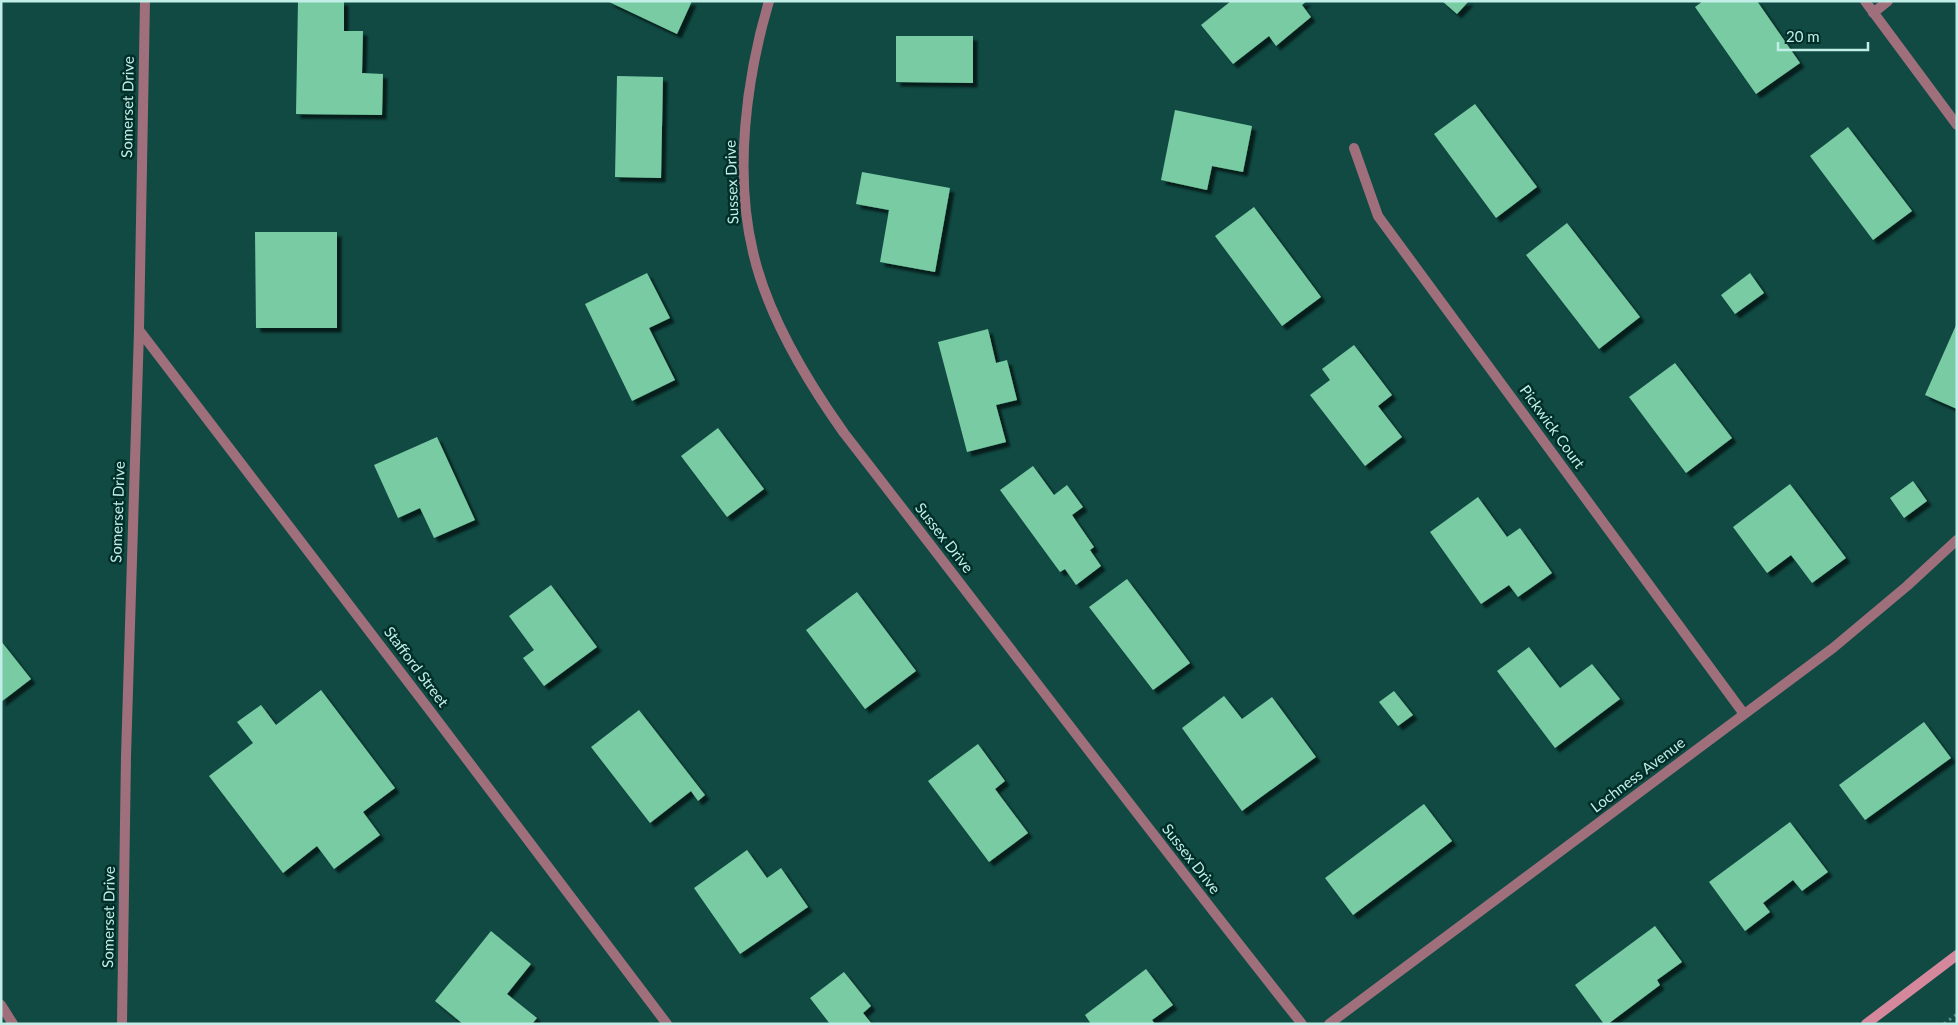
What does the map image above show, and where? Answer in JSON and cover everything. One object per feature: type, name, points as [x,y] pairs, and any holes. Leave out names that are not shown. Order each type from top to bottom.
[{"type":"main road","points":[[1866,1024],[1957,955]]},
{"type":"street","name":"Somerset Drive","points":[[122,1024],[126,756],[145,1]]},
{"type":"street","name":"Sussex Drive","points":[[769,1],[761,28],[750,90],[744,153],[746,219],[762,285],[790,347],[824,406],[844,433],[1068,722],[1179,870],[1302,1024]]},
{"type":"street","points":[[1865,1],[1957,125]]},
{"type":"street","points":[[1873,13],[1888,1]]},
{"type":"street","name":"Pickwick Court","points":[[1354,148],[1378,216],[1744,714]]},
{"type":"street","name":"Stafford Street","points":[[138,330],[667,1024]]},
{"type":"street","name":"Lochness Avenue","points":[[1328,1024],[1833,648],[1907,586],[1957,540]]},
{"type":"street","points":[[1,1005],[14,1024]]},
{"type":"path","points":[[1944,1024],[1957,1014]]},
{"type":"building","points":[[298,1],[344,1],[344,31],[363,31],[362,73],[383,74],[382,115],[296,114]]},
{"type":"building","points":[[607,1],[692,1],[677,34]]},
{"type":"building","points":[[1231,1],[1307,1],[1302,5],[1311,17],[1276,46],[1269,36],[1233,64],[1201,25]]},
{"type":"building","points":[[1442,1],[1469,1],[1457,14]]},
{"type":"building","points":[[1703,1],[1757,1],[1800,63],[1756,94],[1695,7]]},
{"type":"building","points":[[896,36],[973,36],[973,83],[896,82]]},
{"type":"building","points":[[617,76],[663,77],[661,178],[615,177]]},
{"type":"building","points":[[1475,104],[1537,187],[1496,218],[1434,134]]},
{"type":"building","points":[[1175,110],[1252,126],[1243,172],[1212,166],[1207,190],[1161,180]]},
{"type":"building","points":[[1848,127],[1912,211],[1873,240],[1810,156]]},
{"type":"building","points":[[862,172],[950,188],[935,272],[880,262],[889,210],[856,204]]},
{"type":"building","points":[[1254,207],[1321,297],[1282,326],[1215,236]]},
{"type":"building","points":[[1567,223],[1640,317],[1599,349],[1526,255]]},
{"type":"building","points":[[255,232],[337,232],[337,328],[256,328]]},
{"type":"building","points":[[647,273],[670,318],[649,328],[675,380],[632,401],[585,304]]},
{"type":"building","points":[[1750,273],[1764,293],[1735,314],[1721,295]]},
{"type":"building","points":[[1957,323],[1957,409],[1925,395]]},
{"type":"building","points":[[988,329],[996,363],[1007,360],[1017,400],[996,405],[1006,442],[967,452],[938,342]]},
{"type":"building","points":[[1354,345],[1392,395],[1378,406],[1402,437],[1365,466],[1310,395],[1330,380],[1322,369]]},
{"type":"building","points":[[1675,363],[1732,438],[1686,473],[1629,397]]},
{"type":"building","points":[[718,428],[764,489],[727,517],[681,456]]},
{"type":"building","points":[[437,437],[475,520],[434,538],[420,508],[398,518],[374,465]]},
{"type":"building","points":[[1033,466],[1054,495],[1067,485],[1083,507],[1072,515],[1094,547],[1090,550],[1101,566],[1076,585],[1065,569],[1060,572],[1000,490]]},
{"type":"building","points":[[1913,481],[1927,501],[1904,518],[1890,498]]},
{"type":"building","points":[[1790,484],[1846,558],[1812,583],[1791,555],[1767,573],[1733,527]]},
{"type":"building","points":[[1478,497],[1507,537],[1520,528],[1552,573],[1518,597],[1509,585],[1481,604],[1430,532]]},
{"type":"building","points":[[1127,579],[1190,663],[1153,690],[1089,607]]},
{"type":"building","points":[[551,585],[597,647],[544,686],[523,658],[534,650],[509,616]]},
{"type":"building","points":[[857,592],[916,671],[865,709],[806,630]]},
{"type":"building","points":[[1,641],[31,679],[1,702]]},
{"type":"building","points":[[1529,647],[1560,688],[1592,664],[1620,699],[1555,748],[1497,671]]},
{"type":"building","points":[[321,690],[395,788],[363,812],[380,835],[334,869],[317,846],[283,873],[209,776],[253,743],[237,722],[261,705],[276,725]]},
{"type":"building","points":[[1394,691],[1413,715],[1398,726],[1379,702]]},
{"type":"building","points":[[1224,696],[1242,719],[1272,697],[1316,757],[1242,811],[1182,728]]},
{"type":"building","points":[[639,710],[705,795],[698,801],[691,791],[650,823],[591,747]]},
{"type":"building","points":[[1924,722],[1951,758],[1865,820],[1839,785]]},
{"type":"building","points":[[978,744],[1005,781],[995,789],[1028,833],[989,862],[928,781]]},
{"type":"building","points":[[1424,804],[1452,841],[1353,915],[1325,878]]},
{"type":"building","points":[[1790,822],[1828,872],[1802,891],[1793,880],[1763,903],[1770,912],[1745,931],[1709,882]]},
{"type":"building","points":[[747,850],[767,878],[781,868],[808,907],[740,954],[694,888]]},
{"type":"building","points":[[1655,926],[1682,962],[1657,980],[1660,985],[1608,1024],[1604,1024],[1575,985]]},
{"type":"building","points":[[491,931],[531,964],[507,994],[537,1018],[532,1024],[463,1024],[435,1001]]},
{"type":"building","points":[[1146,969],[1173,1005],[1152,1020],[1155,1024],[1091,1024],[1085,1015]]},
{"type":"building","points":[[844,972],[871,1006],[863,1013],[872,1024],[830,1024],[810,998]]}]
